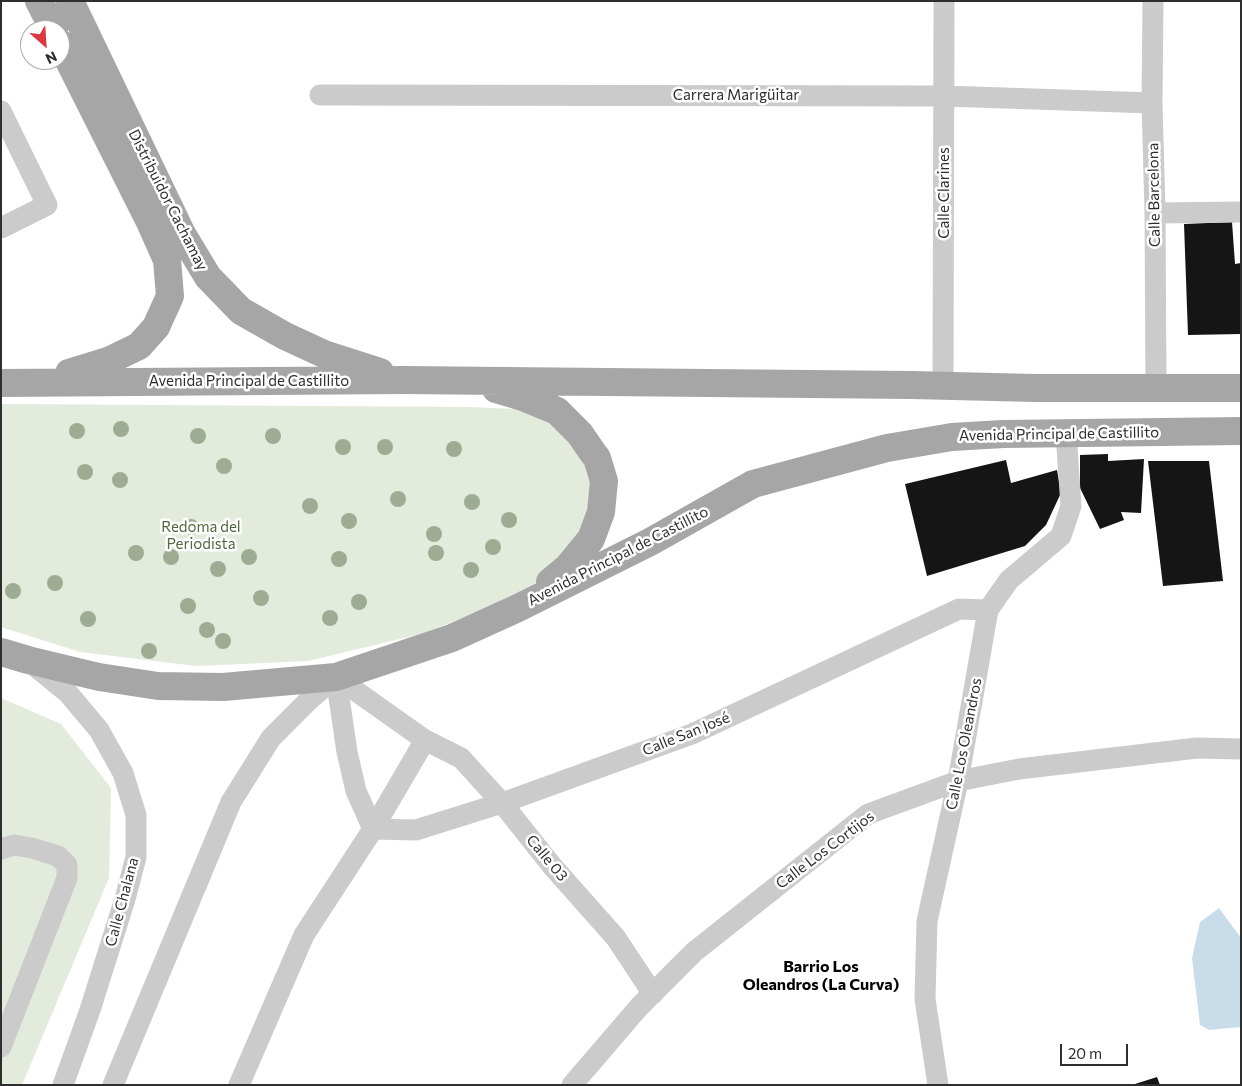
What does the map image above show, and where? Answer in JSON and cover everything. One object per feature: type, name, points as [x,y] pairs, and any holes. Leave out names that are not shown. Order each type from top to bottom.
[{"type":"main road","points":[[39,1],[49,20]]},
{"type":"main road","name":"Distribuidor Cachamay","points":[[70,1],[182,234],[208,277],[241,312],[285,336],[324,354],[404,380]]},
{"type":"main road","name":"Distribuidor Cachamay","points":[[37,382],[108,361],[139,346],[156,327],[170,296],[167,260],[150,222],[70,63]]},
{"type":"main road","points":[[404,380],[497,390],[523,397],[557,411],[580,434],[597,458],[604,481],[601,512],[591,539],[568,567],[518,608]]},
{"type":"main road","name":"Avenida Principal de Castillito","points":[[37,382],[404,380],[1036,388],[1241,388]]},
{"type":"main road","points":[[1,383],[37,382]]},
{"type":"main road","points":[[1,388],[37,382]]},
{"type":"main road","name":"Avenida Principal de Castillito","points":[[1,652],[99,677],[158,686],[223,687],[336,677],[452,638],[518,608],[650,542],[753,484],[887,448],[952,437],[1003,434],[1241,431]]},
{"type":"street","name":"Calle Clarines","points":[[943,386],[944,1]]},
{"type":"street","name":"Calle Barcelona","points":[[1152,1],[1156,388]]},
{"type":"street","name":"Carrera Marigüitar","points":[[320,95],[945,96],[1152,103]]},
{"type":"street","points":[[1,111],[47,205],[1,228]]},
{"type":"street","points":[[1155,213],[1241,212]]},
{"type":"street","name":"Calle Los Oleandros","points":[[938,1085],[925,999],[927,921],[958,781],[988,610],[1009,580],[1061,536],[1071,506],[1066,433]]},
{"type":"street","name":"Calle San José","points":[[373,828],[416,830],[502,803],[692,734],[959,609],[988,610]]},
{"type":"street","name":"Calle Chalana","points":[[28,660],[68,693],[99,730],[123,773],[136,815],[136,857],[126,899],[90,1010],[63,1085]]},
{"type":"street","points":[[336,677],[347,752],[356,791],[373,828]]},
{"type":"street","points":[[113,1085],[231,802],[271,738],[309,700],[336,677]]},
{"type":"street","name":"Calle 03","points":[[336,677],[425,740],[461,758],[502,803],[553,866],[616,938],[653,994]]},
{"type":"street","points":[[240,1085],[304,935],[373,828],[425,740]]},
{"type":"street","name":"Calle Los Cortijos","points":[[572,1085],[639,1007],[694,952],[868,814],[958,781],[1019,769],[1197,748],[1241,749]]},
{"type":"street","points":[[1,849],[14,845],[58,856],[67,865],[67,878],[1,1046]]},
{"type":"green space","name":"Redoma del Periodista","points":[[1,404],[472,407],[557,411],[593,453],[592,517],[561,566],[516,596],[425,633],[308,661],[196,666],[80,652],[1,627]]},
{"type":"green space","points":[[1,698],[61,724],[111,788],[109,878],[22,1085],[1,1085]]},
{"type":"water","points":[[1219,908],[1241,938],[1241,1027],[1209,1030],[1200,1025],[1192,958],[1200,922]]},
{"type":"building","points":[[1232,222],[1235,264],[1241,263],[1241,334],[1188,335],[1184,224]]},
{"type":"building","points":[[1108,454],[1108,461],[1144,459],[1141,513],[1121,512],[1124,520],[1100,529],[1080,488],[1080,455]]},
{"type":"building","points":[[1006,460],[1011,483],[1057,470],[1061,493],[1046,525],[1025,546],[927,576],[905,484]]},
{"type":"building","points":[[1148,461],[1209,461],[1223,581],[1163,586]]},
{"type":"building","points":[[1157,1077],[1160,1085],[1135,1085],[1135,1084]]},
{"type":"district","name":"Barrio Los Oleandros (La Curva)","points":[[821,976]]}]
